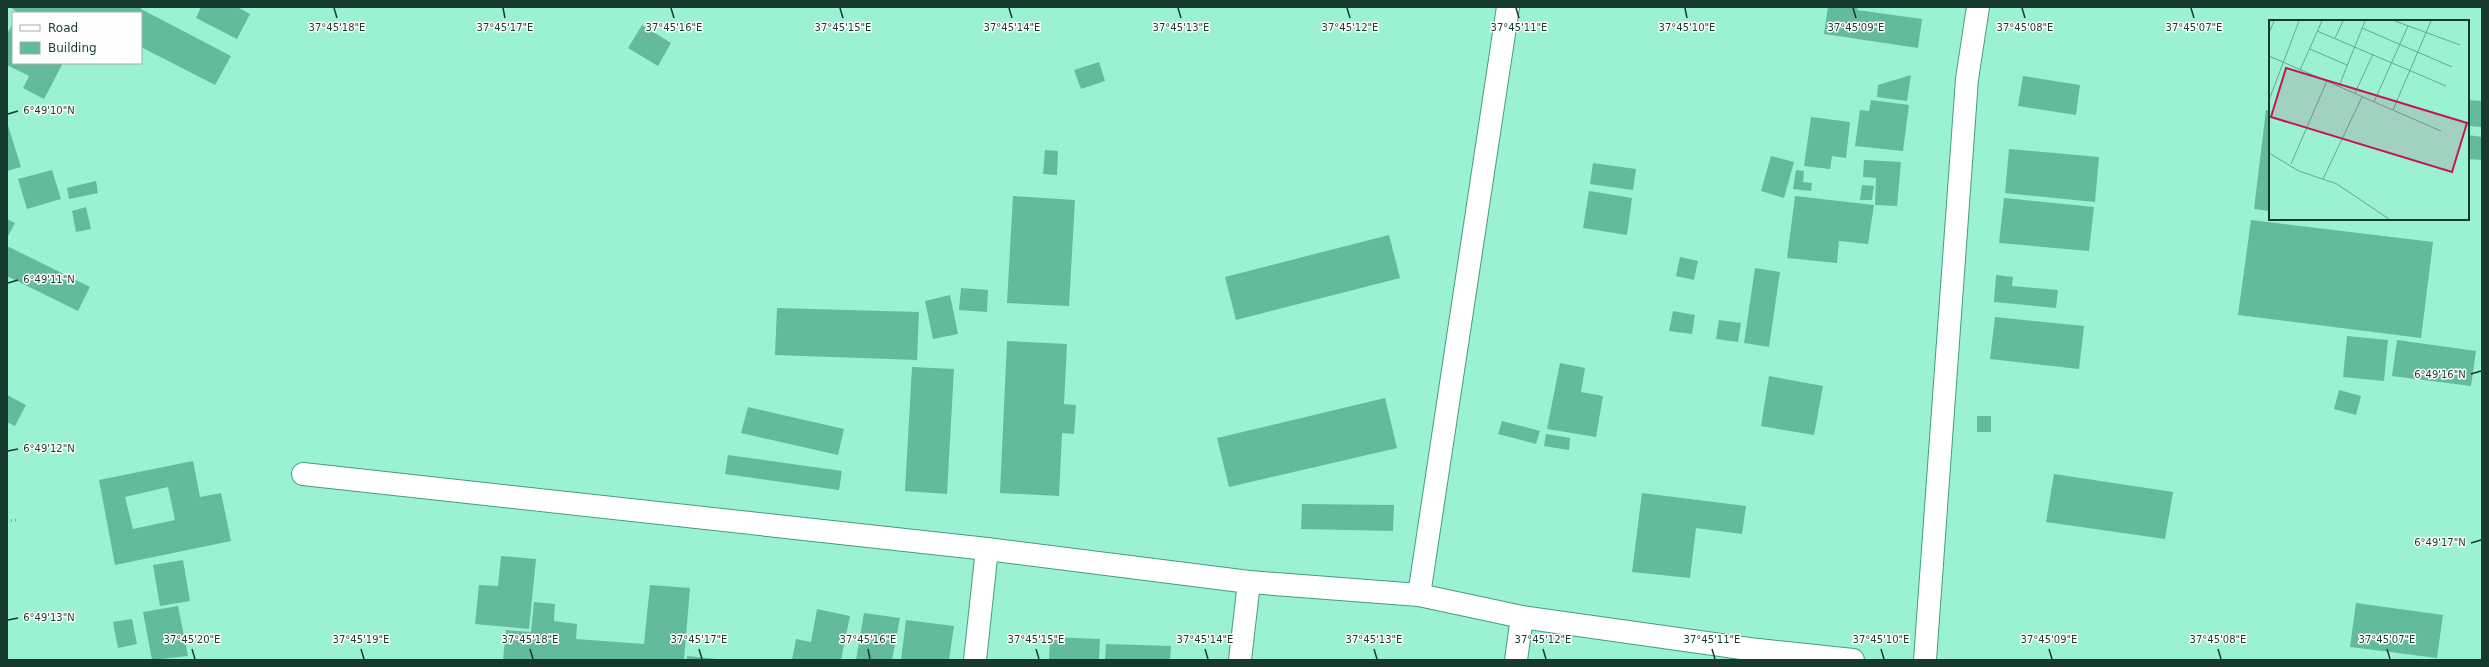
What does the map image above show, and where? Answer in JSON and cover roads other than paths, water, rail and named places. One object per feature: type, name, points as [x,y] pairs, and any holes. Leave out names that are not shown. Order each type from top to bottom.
[{"type":"street","points":[[1419,595],[1508,7]]},
{"type":"street","points":[[1926,660],[1967,79],[1978,7]]},
{"type":"street","points":[[303,474],[987,549],[1249,582],[1419,595],[1522,617],[1749,654],[1853,660]]},
{"type":"street","points":[[975,660],[987,549]]},
{"type":"street","points":[[1240,660],[1249,582]]},
{"type":"street","points":[[1516,660],[1522,617]]}]
